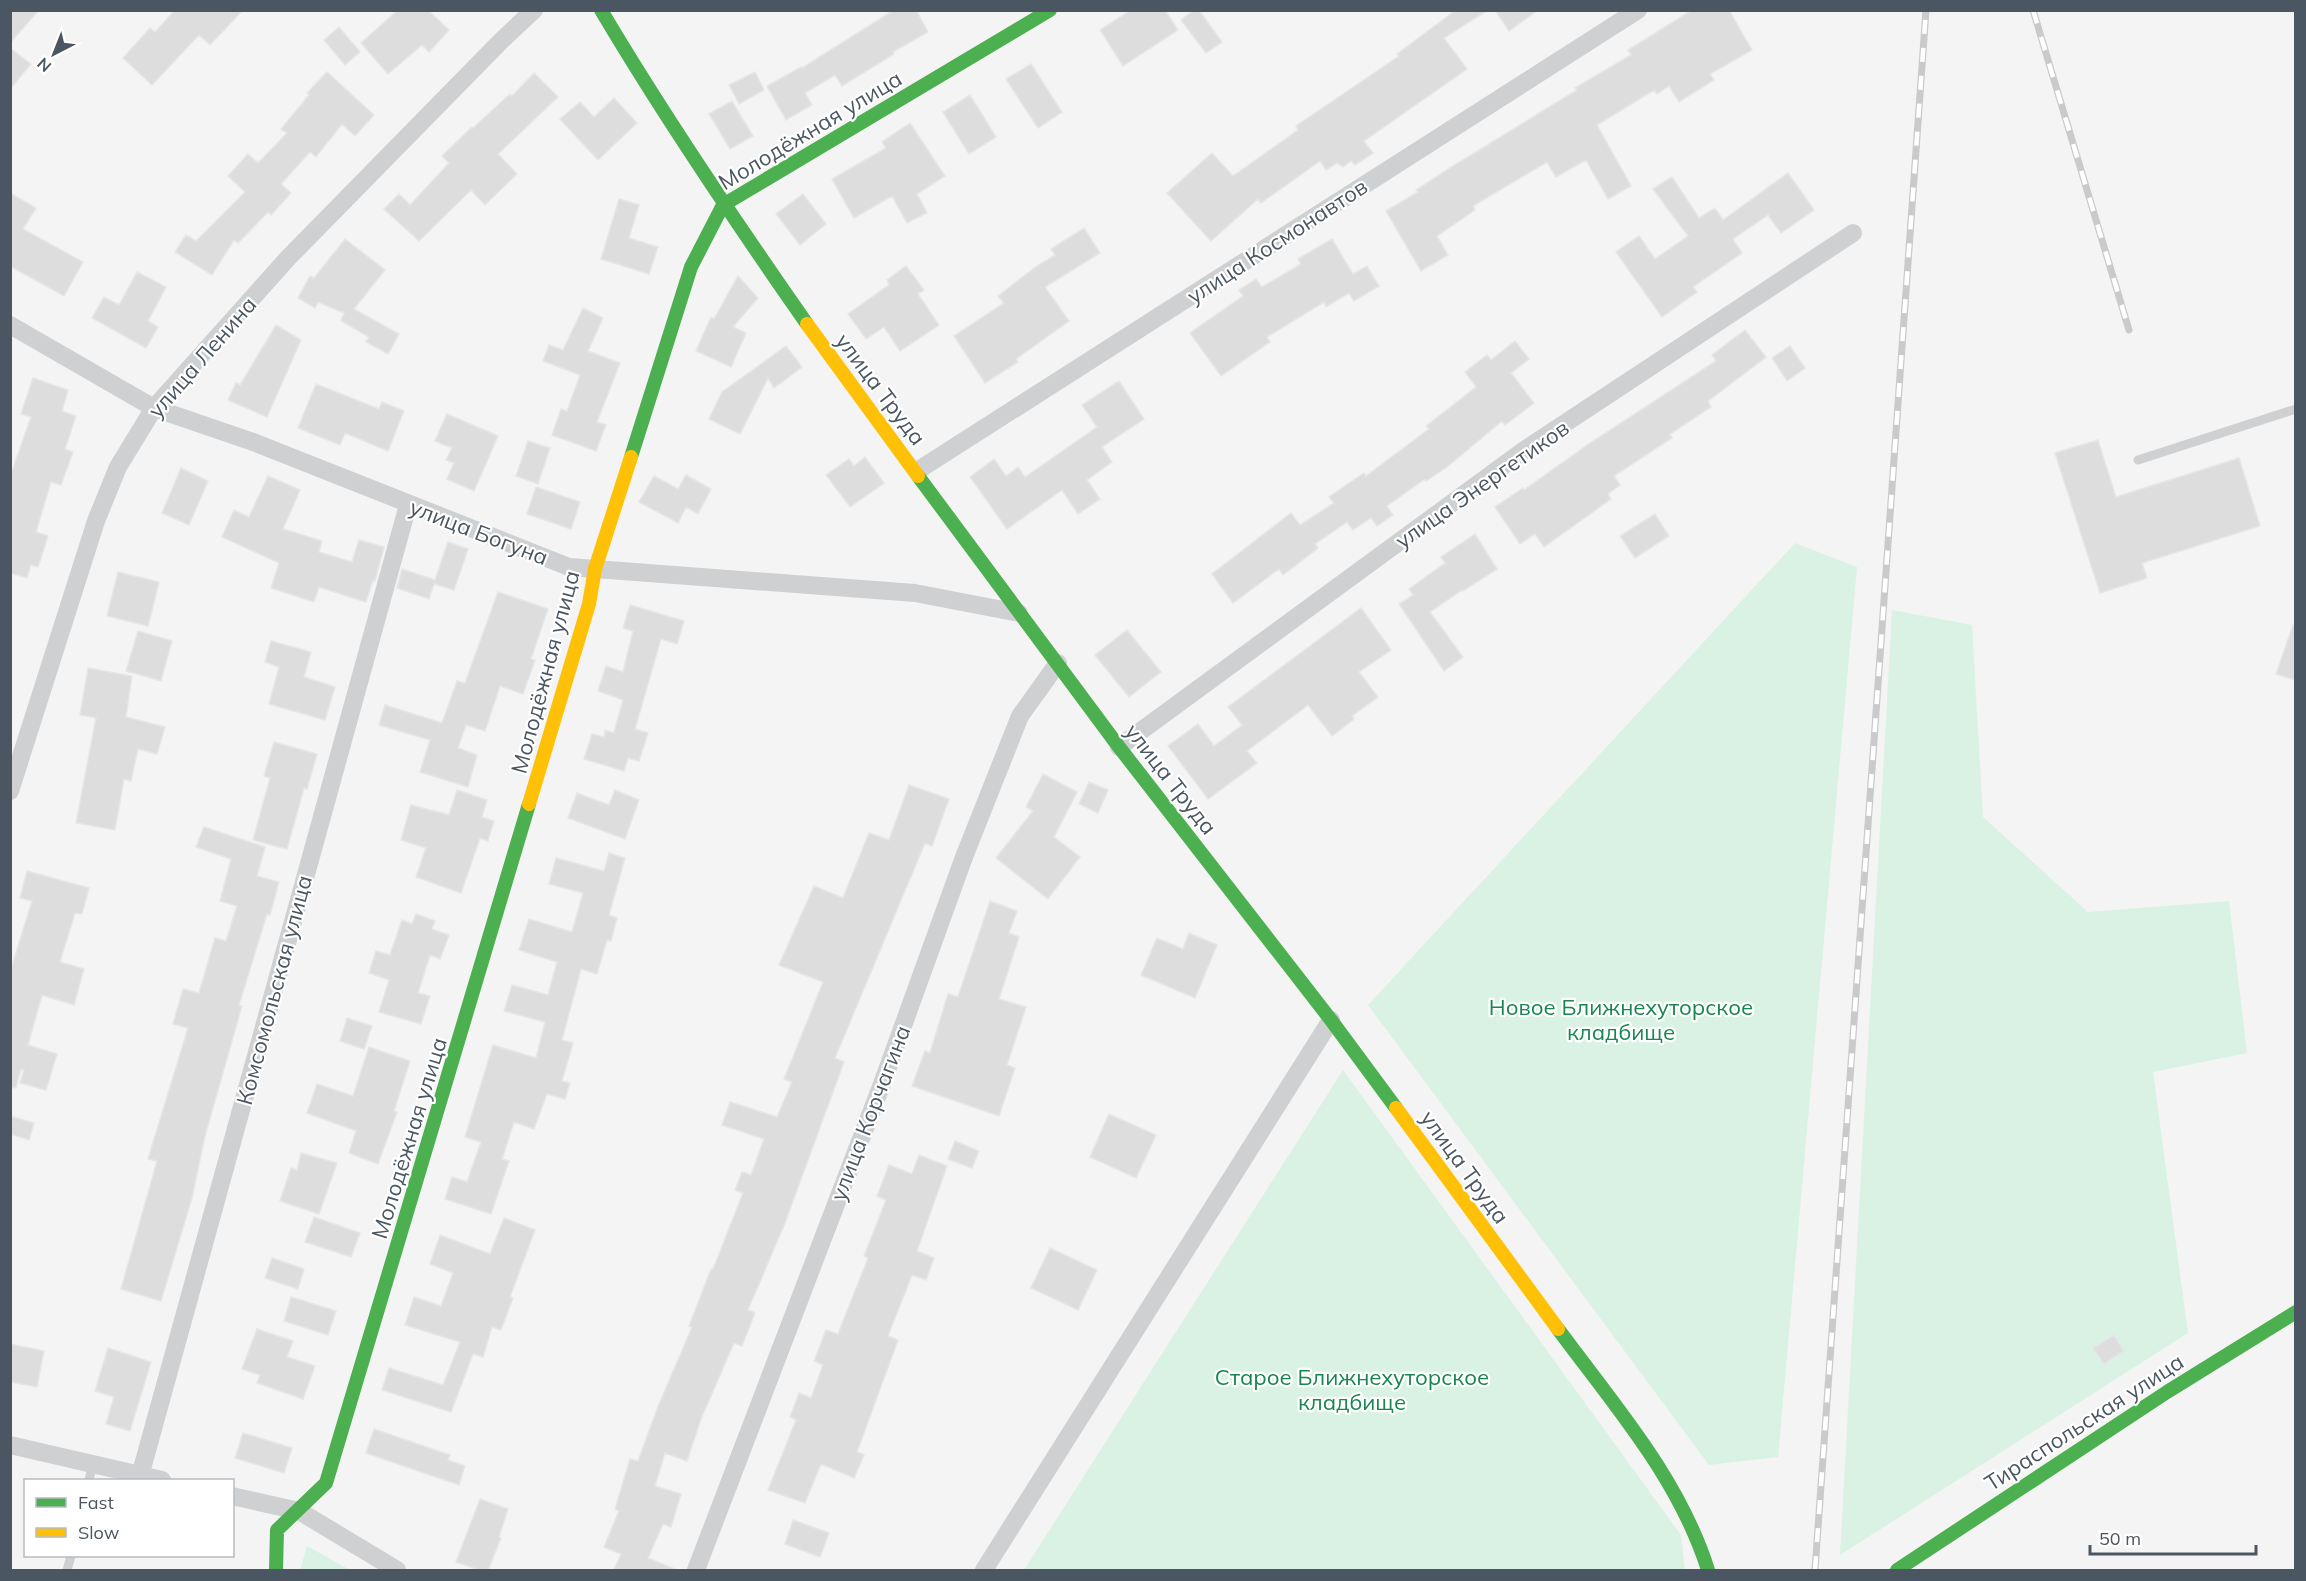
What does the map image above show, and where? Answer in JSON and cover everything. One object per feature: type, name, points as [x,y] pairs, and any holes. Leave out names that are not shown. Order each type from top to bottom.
[{"type":"street","name":"улица Ленина","points":[[10,790],[96,521],[118,467],[154,408],[288,258],[501,40],[534,10]]},
{"type":"street","name":"улица Труда","points":[[601,10],[640,78],[723,205],[835,364],[1019,613],[1059,663],[1119,747],[1332,1020],[1654,1459],[1682,1501],[1700,1542],[1708,1570]]},
{"type":"street","name":"Молодёжная улица","points":[[276,1570],[277,1530],[300,1511],[326,1483],[583,627],[595,569],[691,267],[723,205],[1050,10]]},
{"type":"street","name":"улица Космонавтов","points":[[916,471],[1638,10]]},
{"type":"street","name":"улица Энергетиков","points":[[1119,747],[1523,452],[1853,233]]},
{"type":"street","name":"улица Богуна","points":[[10,325],[154,408],[256,443],[569,567],[915,593],[1019,613]]},
{"type":"street","name":"Комсомольская улица","points":[[140,1476],[408,505]]},
{"type":"street","name":"улица Корчагина","points":[[696,1570],[874,1106],[964,857],[1015,727],[1020,716],[1059,663]]},
{"type":"street","points":[[984,1570],[1332,1020]]},
{"type":"street","name":"Тираспольская улица","points":[[1897,1570],[2167,1392],[2295,1312]]},
{"type":"street","points":[[10,1445],[91,1472],[156,1479]]},
{"type":"street","points":[[234,1496],[300,1511],[397,1570]]},
{"type":"lane","points":[[2138,460],[2295,409]]},
{"type":"green space","name":"Новое Ближнехуторское кладбище","points":[[1795,543],[1857,567],[1778,1457],[1709,1465],[1368,1005]]},
{"type":"green space","points":[[1892,610],[1972,625],[1983,817],[2088,912],[2229,901],[2247,1053],[2153,1072],[2188,1333],[1840,1555]]},
{"type":"green space","name":"Старое Ближнехуторское кладбище","points":[[1343,1070],[1681,1535],[1685,1570],[1024,1570]]},
{"type":"green space","points":[[307,1546],[350,1570],[300,1570]]},
{"type":"building","points":[[10,10],[39,10],[10,43]]},
{"type":"building","points":[[175,10],[243,10],[210,45],[199,35],[152,85],[123,58],[150,28],[155,32]]},
{"type":"building","points":[[398,10],[428,10],[449,30],[429,52],[422,45],[388,74],[361,43]]},
{"type":"building","points":[[894,10],[916,10],[928,32],[842,86],[835,75],[805,93],[812,105],[786,120],[767,86],[802,68]]},
{"type":"building","points":[[1131,10],[1165,10],[1178,30],[1123,66],[1100,30]]},
{"type":"building","points":[[1194,10],[1199,10],[1222,42],[1206,53],[1181,20]]},
{"type":"building","points":[[1456,10],[1488,10],[1444,38],[1467,69],[1364,141],[1373,153],[1355,165],[1351,161],[1343,167],[1337,163],[1326,170],[1320,161],[1261,203],[1258,199],[1211,241],[1167,193],[1212,153],[1233,176],[1298,130],[1296,126],[1399,56],[1397,54]]},
{"type":"building","points":[[1495,10],[1538,10],[1509,31]]},
{"type":"building","points":[[1692,10],[1729,10],[1752,50],[1710,74],[1714,80],[1679,102],[1669,86],[1657,94],[1654,90],[1597,125],[1631,186],[1608,199],[1586,160],[1556,177],[1547,162],[1473,206],[1475,210],[1437,236],[1448,255],[1421,271],[1386,211],[1418,192],[1416,190],[1453,166],[1577,90],[1575,88],[1631,55],[1628,50]]},
{"type":"building","points":[[339,27],[360,52],[345,65],[324,40]]},
{"type":"building","points":[[10,48],[31,64],[10,89]]},
{"type":"building","points":[[1031,64],[1062,112],[1038,128],[1006,79]]},
{"type":"building","points":[[327,72],[374,115],[355,136],[342,124],[316,157],[310,152],[281,184],[291,193],[271,215],[268,212],[238,243],[234,240],[212,275],[175,252],[186,235],[196,241],[245,192],[228,176],[248,154],[258,163],[287,133],[281,129],[309,95],[307,93]]},
{"type":"building","points":[[755,72],[764,90],[739,104],[729,85]]},
{"type":"building","points":[[534,73],[558,97],[498,154],[517,174],[485,205],[471,190],[419,241],[384,209],[399,194],[410,205],[449,163],[442,156],[510,94],[512,96]]},
{"type":"building","points":[[970,95],[996,137],[969,154],[943,112]]},
{"type":"building","points":[[614,98],[637,123],[598,160],[560,119],[580,102],[594,117]]},
{"type":"building","points":[[732,101],[753,136],[730,149],[709,114]]},
{"type":"building","points":[[910,123],[945,176],[917,194],[927,213],[907,223],[892,196],[854,218],[832,179],[886,148],[882,142]]},
{"type":"building","points":[[1788,173],[1814,210],[1781,233],[1768,215],[1733,239],[1742,253],[1693,287],[1697,292],[1662,317],[1616,252],[1639,236],[1655,259],[1688,236],[1653,189],[1672,177],[1699,218],[1715,208],[1723,220]]},
{"type":"building","points":[[10,193],[36,208],[23,229],[83,262],[64,296],[10,266]]},
{"type":"building","points":[[803,194],[826,224],[800,245],[776,214]]},
{"type":"building","points":[[619,199],[639,205],[629,238],[658,247],[649,274],[601,259]]},
{"type":"building","points":[[1084,228],[1100,253],[1045,287],[1069,321],[1016,359],[1018,362],[985,383],[954,336],[1004,303],[998,296],[1055,255],[1051,249]]},
{"type":"building","points":[[345,239],[385,270],[354,309],[399,334],[388,354],[366,342],[369,337],[341,321],[344,313],[318,302],[315,308],[298,298],[310,276],[314,278]]},
{"type":"building","points":[[1332,239],[1353,274],[1367,266],[1379,286],[1354,301],[1349,293],[1326,307],[1324,302],[1267,337],[1270,342],[1221,376],[1190,333],[1243,296],[1239,290],[1256,279],[1262,287],[1301,264],[1298,259]]},
{"type":"building","points":[[906,266],[924,290],[918,294],[939,325],[900,351],[884,327],[866,339],[848,314],[889,285],[887,280]]},
{"type":"building","points":[[137,272],[166,287],[148,321],[158,327],[146,348],[92,318],[104,297],[119,305]]},
{"type":"building","points":[[738,276],[758,298],[733,327],[746,333],[731,367],[696,351],[711,317],[714,319]]},
{"type":"building","points":[[583,308],[603,318],[588,351],[620,363],[597,422],[606,425],[596,451],[552,435],[561,409],[567,411],[580,375],[543,361],[549,345],[563,350]]},
{"type":"building","points":[[276,325],[301,340],[267,417],[228,400],[236,383],[240,385]]},
{"type":"building","points":[[1745,330],[1766,357],[1708,401],[1711,407],[1670,434],[1672,438],[1614,476],[1620,485],[1608,494],[1611,499],[1544,547],[1535,534],[1520,544],[1495,507],[1523,488],[1524,490],[1590,443],[1716,361],[1712,355]]},
{"type":"building","points":[[1515,341],[1529,359],[1511,373],[1534,403],[1505,425],[1502,421],[1447,467],[1426,481],[1425,479],[1387,506],[1393,515],[1377,526],[1371,518],[1353,530],[1347,522],[1315,544],[1318,548],[1283,575],[1279,569],[1233,603],[1212,574],[1291,513],[1300,525],[1334,503],[1329,497],[1364,473],[1366,476],[1429,429],[1426,426],[1476,387],[1465,372],[1487,355],[1491,360]]},
{"type":"building","points":[[786,346],[802,367],[774,388],[768,378],[740,434],[709,419],[722,392]]},
{"type":"building","points":[[1790,346],[1805,368],[1787,381],[1772,358]]},
{"type":"building","points":[[33,378],[68,390],[62,411],[76,416],[65,449],[73,452],[61,485],[51,482],[36,532],[48,536],[38,567],[31,565],[27,578],[10,573],[10,477],[31,417],[21,414]]},
{"type":"building","points":[[1119,381],[1144,419],[1102,447],[1112,462],[1087,480],[1100,499],[1078,514],[1062,490],[1007,529],[970,477],[994,459],[1006,476],[1018,467],[1025,477],[1097,427],[1082,405]]},
{"type":"building","points":[[316,384],[379,409],[382,402],[404,411],[388,451],[345,433],[340,445],[298,428]]},
{"type":"building","points":[[447,414],[498,436],[474,491],[447,479],[454,463],[446,460],[452,448],[435,441]]},
{"type":"building","points":[[2098,440],[2116,497],[2239,458],[2260,526],[2142,563],[2147,578],[2100,593],[2055,453]]},
{"type":"building","points":[[528,441],[550,448],[538,484],[516,476]]},
{"type":"building","points":[[865,457],[884,483],[850,507],[826,475],[849,459],[854,466]]},
{"type":"building","points":[[181,468],[208,481],[189,525],[162,513]]},
{"type":"building","points":[[686,475],[711,489],[698,514],[686,507],[678,523],[639,502],[654,476],[678,489]]},
{"type":"building","points":[[268,476],[300,490],[283,529],[322,541],[319,552],[352,562],[359,540],[384,547],[375,581],[373,580],[366,602],[319,587],[314,602],[271,588],[279,563],[222,537],[234,510],[249,517]]},
{"type":"building","points":[[536,487],[580,502],[571,529],[527,514]]},
{"type":"building","points":[[1655,514],[1669,536],[1635,558],[1620,536]]},
{"type":"building","points":[[1475,534],[1497,569],[1430,612],[1463,657],[1444,671],[1399,604],[1413,595],[1409,589],[1445,563],[1441,557]]},
{"type":"building","points":[[448,542],[468,549],[454,590],[434,584],[429,599],[397,588],[402,569],[435,580]]},
{"type":"building","points":[[118,572],[159,582],[148,626],[107,616]]},
{"type":"building","points":[[498,592],[548,609],[531,659],[535,660],[523,694],[500,686],[485,731],[466,725],[458,748],[477,755],[468,787],[420,772],[430,740],[379,725],[385,705],[442,723],[457,681],[465,683]]},
{"type":"building","points":[[630,605],[684,621],[677,644],[661,639],[635,729],[648,733],[639,761],[628,758],[624,771],[584,759],[592,734],[604,737],[605,730],[614,733],[623,700],[598,691],[606,666],[623,672],[633,631],[623,628]]},
{"type":"building","points":[[1361,608],[1391,650],[1359,672],[1378,697],[1352,716],[1354,719],[1332,736],[1308,705],[1247,751],[1257,763],[1208,799],[1168,746],[1198,724],[1214,746],[1242,725],[1228,707]]},
{"type":"building","points":[[2293,625],[2295,626],[2295,680],[2276,674]]},
{"type":"building","points":[[1127,630],[1161,672],[1129,697],[1095,655]]},
{"type":"building","points":[[138,631],[172,641],[161,681],[126,671]]},
{"type":"building","points":[[271,641],[311,652],[304,677],[335,687],[325,720],[269,704],[279,667],[265,662]]},
{"type":"building","points":[[88,668],[132,676],[126,717],[165,727],[157,754],[138,749],[131,781],[124,779],[115,830],[76,823],[96,718],[80,715]]},
{"type":"building","points":[[274,742],[317,754],[307,789],[304,788],[287,849],[253,840],[270,778],[264,776]]},
{"type":"building","points":[[1043,774],[1077,792],[1054,837],[1080,857],[1048,899],[996,858],[1033,811],[1026,807]]},
{"type":"building","points":[[1089,782],[1108,790],[1098,813],[1079,804]]},
{"type":"building","points":[[909,785],[949,799],[932,846],[925,843],[835,1058],[844,1062],[785,1223],[748,1310],[755,1313],[742,1346],[734,1343],[701,1419],[687,1461],[665,1453],[655,1486],[681,1494],[671,1527],[663,1524],[648,1558],[677,1570],[614,1570],[621,1554],[604,1547],[619,1511],[615,1509],[630,1459],[638,1461],[657,1409],[692,1327],[689,1326],[711,1269],[713,1269],[743,1193],[735,1190],[742,1172],[751,1175],[764,1139],[722,1125],[730,1102],[777,1117],[792,1082],[784,1079],[823,982],[779,965],[814,886],[843,898],[869,833],[889,840]]},
{"type":"building","points":[[457,790],[487,800],[482,817],[494,821],[488,841],[480,838],[461,893],[416,877],[426,848],[401,840],[411,805],[449,815]]},
{"type":"building","points":[[615,790],[639,800],[625,839],[568,818],[577,793],[609,805]]},
{"type":"building","points":[[204,827],[265,847],[257,876],[279,882],[239,1005],[242,1006],[205,1136],[192,1198],[161,1301],[121,1289],[157,1161],[148,1159],[188,1028],[173,1024],[183,989],[199,993],[215,938],[226,941],[237,906],[220,901],[231,859],[196,847]]},
{"type":"building","points":[[609,853],[625,858],[609,915],[617,918],[611,941],[607,940],[597,974],[581,969],[562,1040],[573,1043],[562,1081],[570,1083],[565,1099],[547,1094],[534,1129],[514,1122],[502,1159],[509,1161],[491,1214],[445,1199],[452,1177],[467,1182],[481,1142],[465,1137],[493,1045],[536,1058],[545,1022],[504,1011],[512,985],[548,995],[557,962],[519,950],[529,919],[572,932],[583,893],[549,884],[556,858],[604,871]]},
{"type":"building","points":[[27,871],[89,888],[82,914],[75,913],[60,962],[84,969],[74,1005],[42,995],[28,1045],[57,1054],[46,1090],[20,1083],[24,1070],[21,1069],[16,1088],[10,1087],[10,972],[32,901],[20,898]]},
{"type":"building","points":[[990,901],[1017,911],[1009,933],[1019,937],[999,999],[1026,1007],[1007,1065],[1015,1068],[999,1116],[912,1086],[925,1051],[930,1053],[948,994],[958,997]]},
{"type":"building","points":[[416,914],[435,921],[432,929],[449,935],[440,959],[430,955],[418,993],[430,996],[421,1024],[379,1012],[389,980],[369,973],[376,951],[390,955],[402,920],[412,924]]},
{"type":"building","points":[[1189,933],[1217,945],[1195,998],[1141,975],[1157,938],[1183,949]]},
{"type":"building","points":[[347,1018],[372,1026],[364,1049],[340,1041]]},
{"type":"building","points":[[369,1047],[410,1061],[394,1111],[397,1112],[378,1164],[349,1153],[356,1131],[307,1113],[317,1084],[353,1096]]},
{"type":"building","points":[[1109,1114],[1156,1135],[1136,1178],[1090,1157]]},
{"type":"building","points":[[10,1116],[34,1123],[29,1140],[10,1134]]},
{"type":"building","points":[[955,1141],[979,1151],[972,1168],[948,1159]]},
{"type":"building","points":[[301,1153],[337,1163],[319,1214],[280,1201],[291,1168],[297,1170]]},
{"type":"building","points":[[919,1155],[947,1166],[917,1251],[934,1258],[926,1280],[912,1275],[888,1336],[898,1340],[857,1452],[864,1455],[854,1478],[821,1464],[805,1503],[768,1490],[796,1420],[790,1417],[799,1393],[811,1398],[823,1365],[814,1361],[826,1330],[838,1334],[868,1258],[864,1256],[886,1200],[877,1196],[889,1165],[912,1174]]},
{"type":"building","points":[[314,1217],[360,1233],[351,1257],[305,1242]]},
{"type":"building","points":[[504,1218],[535,1230],[510,1297],[513,1298],[501,1330],[492,1327],[483,1357],[473,1354],[451,1412],[382,1390],[389,1368],[443,1385],[460,1342],[405,1325],[414,1297],[441,1306],[453,1273],[430,1264],[440,1235],[490,1254]]},
{"type":"building","points":[[1050,1248],[1097,1270],[1078,1310],[1031,1288]]},
{"type":"building","points":[[272,1258],[304,1269],[298,1289],[265,1278]]},
{"type":"building","points":[[291,1297],[336,1311],[328,1335],[284,1321]]},
{"type":"building","points":[[257,1329],[293,1341],[287,1357],[315,1366],[303,1399],[257,1383],[260,1375],[242,1369]]},
{"type":"building","points":[[2114,1335],[2124,1351],[2104,1364],[2093,1348]]},
{"type":"building","points":[[10,1344],[44,1351],[37,1387],[10,1382]]},
{"type":"building","points":[[108,1348],[151,1362],[130,1431],[106,1424],[114,1397],[95,1391]]},
{"type":"building","points":[[374,1429],[450,1455],[448,1460],[465,1466],[459,1485],[366,1453]]},
{"type":"building","points":[[243,1433],[292,1448],[284,1473],[235,1458]]},
{"type":"building","points":[[480,1499],[508,1509],[499,1537],[501,1538],[488,1570],[479,1570],[456,1562]]},
{"type":"building","points":[[793,1520],[829,1533],[820,1557],[785,1544]]},
{"type":"railway","points":[[1815,1570],[1926,10]]},
{"type":"railway","points":[[2033,10],[2129,330]]},
{"type":"traffic: fast","points":[[601,10],[701,169],[807,324]]},
{"type":"traffic: fast","points":[[631,457],[691,267],[723,205],[1050,10]]},
{"type":"traffic: fast","points":[[918,476],[1119,747],[1331,1020],[1396,1108]]},
{"type":"traffic: fast","points":[[276,1570],[277,1530],[326,1483],[529,804]]},
{"type":"traffic: fast","points":[[1897,1570],[2167,1392],[2296,1312]]},
{"type":"traffic: fast","points":[[1558,1329],[1663,1473],[1696,1536],[1708,1570]]},
{"type":"traffic: slow","points":[[807,324],[918,476]]},
{"type":"traffic: slow","points":[[529,804],[589,604],[595,569],[631,457]]},
{"type":"traffic: slow","points":[[1396,1108],[1558,1329]]}]
